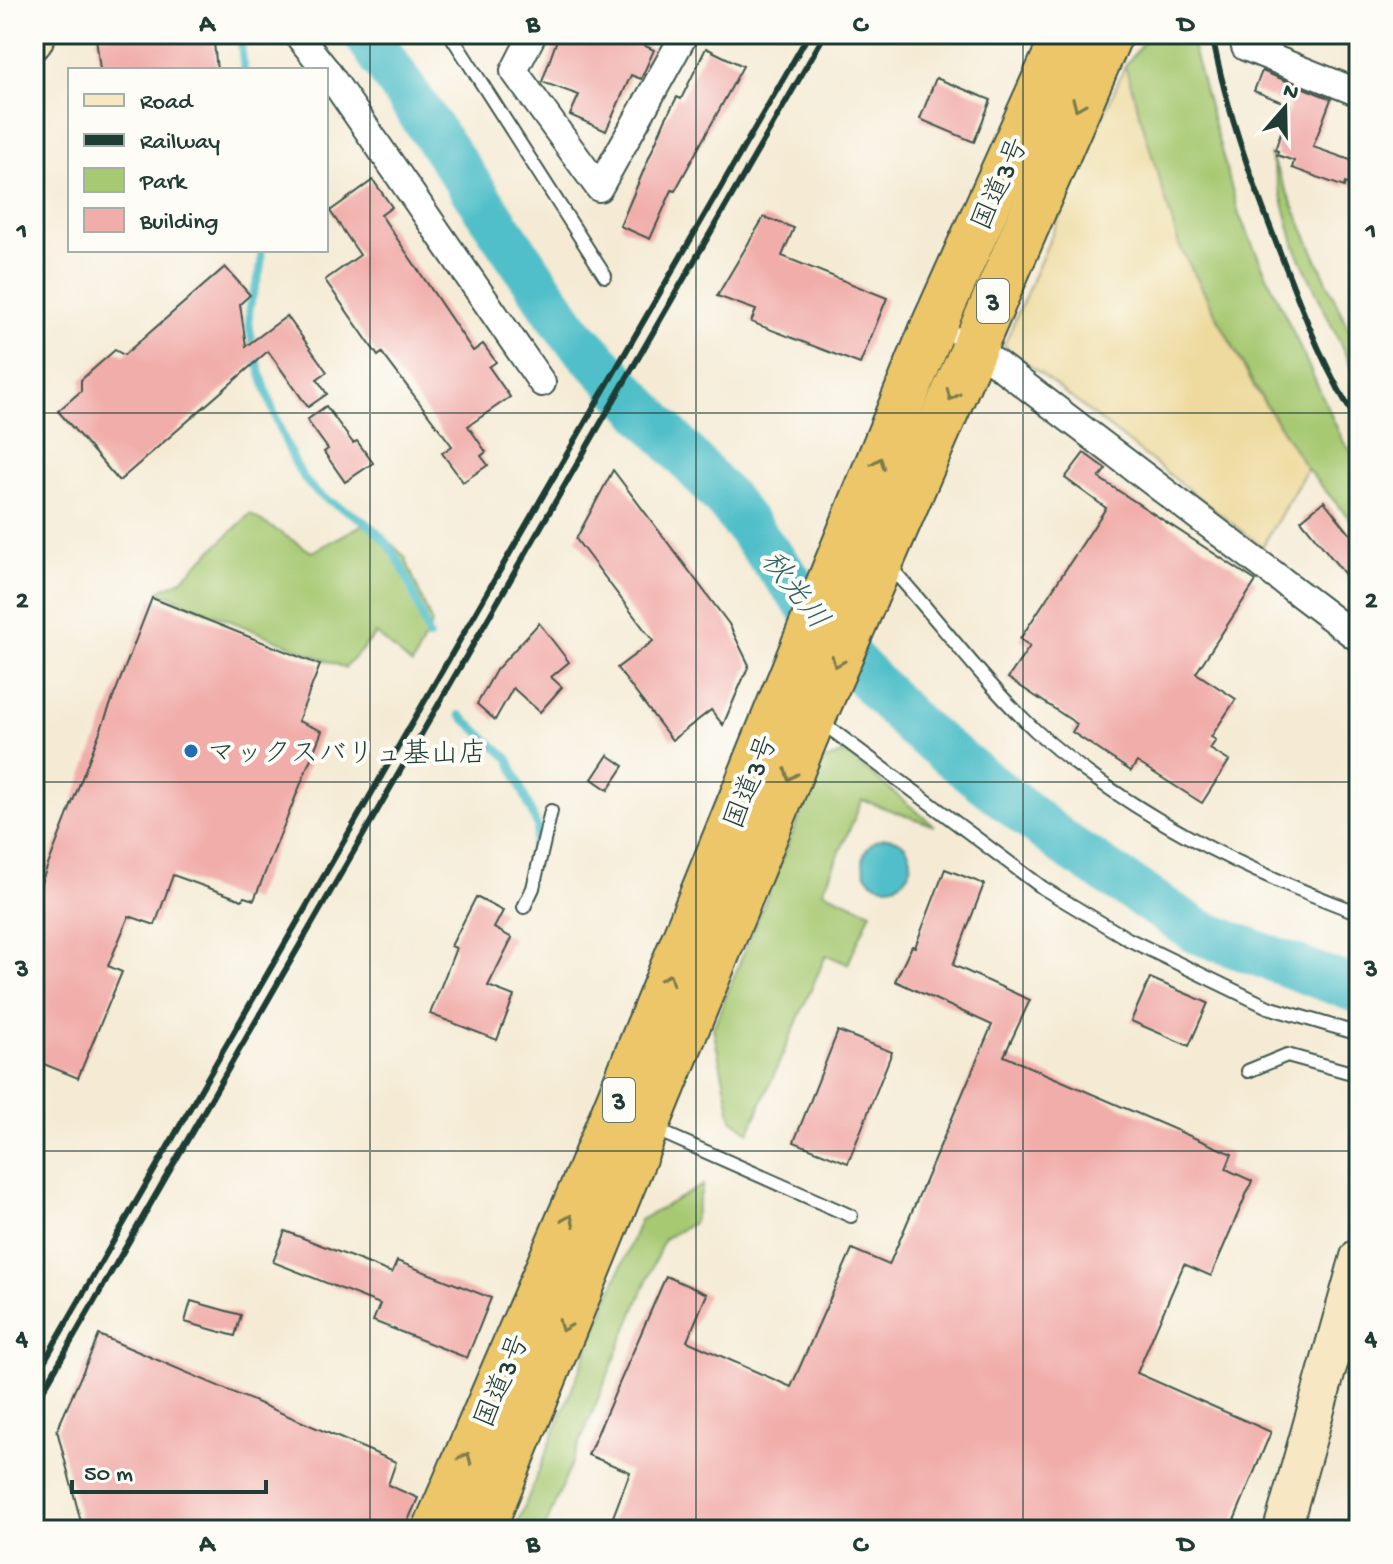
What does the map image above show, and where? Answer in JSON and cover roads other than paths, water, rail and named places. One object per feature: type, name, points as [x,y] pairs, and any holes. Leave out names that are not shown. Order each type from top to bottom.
[{"type":"highway","name":"国道3号","points":[[482,1530],[817,710],[870,554],[934,325],[1065,34]]},
{"type":"highway","name":"国道3号","points":[[435,1530],[591,1168],[796,666],[870,554],[974,345],[1110,34]]},
{"type":"street","points":[[34,41],[37,34]]},
{"type":"street","points":[[297,34],[324,68]]},
{"type":"street","points":[[533,34],[514,71],[599,188],[682,39],[673,34]]},
{"type":"street","points":[[1242,34],[1245,47],[1359,93]]},
{"type":"street","points":[[328,73],[542,383]]},
{"type":"street","points":[[934,325],[974,345],[1359,639]]},
{"type":"street","points":[[1282,1530],[1359,1257]]},
{"type":"lane","points":[[450,34],[605,276]]},
{"type":"lane","points":[[870,554],[1034,729],[1076,764],[1169,825],[1238,864],[1359,913]]},
{"type":"lane","points":[[817,710],[1043,888],[1128,939],[1268,1007],[1359,1034]]},
{"type":"lane","points":[[524,907],[533,888],[551,811]]},
{"type":"lane","points":[[1248,1071],[1287,1055],[1359,1075]]},
{"type":"lane","points":[[646,1125],[851,1216]]},
{"type":"water","points":[[887,838],[904,845],[911,862],[904,879],[887,886],[870,879],[863,862],[870,845]]},
{"type":"waterway","points":[[240,34],[244,68]]},
{"type":"waterway","name":"秋光川","points":[[366,34],[571,333],[726,499],[850,659],[914,726],[1067,846],[1197,931],[1359,991]]},
{"type":"waterway","points":[[261,252],[261,268],[250,306],[250,330],[261,375],[289,449],[313,489],[382,537],[407,577],[429,637]]},
{"type":"waterway","points":[[460,715],[509,759],[538,828],[527,874]]},
{"type":"railway","points":[[34,1379],[809,34]]},
{"type":"railway","points":[[34,1406],[825,34]]},
{"type":"railway","points":[[1212,34],[1234,124],[1264,211],[1318,348],[1359,424]]},
{"type":"place","name":"マックスバリュ基山店","points":[[191,751]]}]
